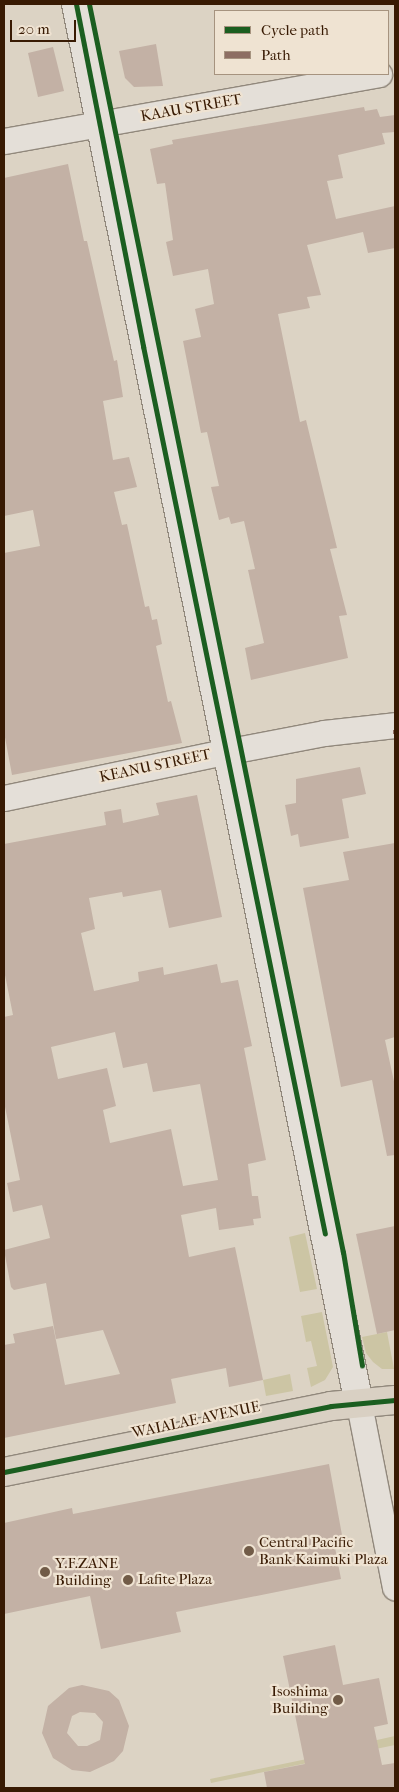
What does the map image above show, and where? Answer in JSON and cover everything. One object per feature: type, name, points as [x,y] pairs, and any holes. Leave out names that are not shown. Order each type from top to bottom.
[{"type":"main road","name":"WAIALAE AVENUE","points":[[4,1472],[331,1406],[395,1400]]},
{"type":"street","points":[[76,4],[225,752],[395,1587]]},
{"type":"street","name":"KAAU STREET","points":[[4,141],[373,75]]},
{"type":"street","name":"KEANU STREET","points":[[4,798],[225,752],[324,734],[395,725]]},
{"type":"shaded area","points":[[305,1233],[317,1289],[300,1292],[289,1237]]},
{"type":"shaded area","points":[[322,1312],[333,1367],[325,1380],[311,1387],[307,1368],[317,1366],[311,1341],[306,1342],[301,1316]]},
{"type":"shaded area","points":[[387,1332],[394,1369],[382,1369],[373,1362],[366,1353],[362,1337]]},
{"type":"shaded area","points":[[290,1374],[293,1391],[266,1396],[263,1380]]},
{"type":"shaded area","points":[[395,1736],[395,1745],[211,1783],[210,1779],[350,1750],[350,1746]]},
{"type":"building","points":[[156,44],[163,86],[134,87],[125,78],[119,51]]},
{"type":"building","points":[[53,47],[64,91],[38,97],[28,53]]},
{"type":"building","points":[[364,107],[365,111],[377,109],[380,117],[395,115],[395,132],[382,133],[385,144],[338,155],[343,178],[327,181],[336,219],[395,206],[395,248],[368,253],[363,232],[307,245],[321,295],[307,297],[310,308],[278,314],[300,422],[306,420],[337,548],[330,549],[347,615],[339,616],[348,658],[251,680],[245,648],[264,643],[248,570],[255,569],[244,521],[231,524],[229,517],[219,520],[211,487],[219,486],[207,432],[201,433],[183,341],[201,337],[195,309],[214,304],[208,269],[173,276],[166,242],[173,240],[165,183],[157,184],[150,149],[173,144],[172,140]]},
{"type":"building","points":[[68,164],[84,241],[87,241],[114,361],[117,360],[123,397],[103,401],[113,460],[129,457],[137,487],[114,492],[122,525],[127,524],[145,607],[149,606],[152,620],[157,619],[162,644],[156,646],[168,702],[171,701],[182,743],[12,775],[4,732],[4,553],[40,546],[33,510],[4,516],[4,178]]},
{"type":"building","points":[[360,767],[366,794],[342,799],[349,838],[300,847],[298,834],[291,836],[285,805],[296,803],[296,779]]},
{"type":"building","points":[[197,795],[222,917],[169,928],[161,890],[123,897],[122,892],[89,898],[95,929],[81,933],[94,991],[139,981],[138,972],[163,967],[164,975],[217,964],[221,983],[238,980],[252,1046],[244,1048],[266,1160],[248,1164],[252,1196],[258,1196],[261,1218],[253,1219],[254,1225],[219,1230],[216,1208],[181,1215],[189,1257],[235,1247],[263,1380],[229,1387],[226,1368],[171,1379],[176,1403],[4,1438],[4,1345],[15,1343],[13,1334],[53,1326],[65,1385],[120,1374],[103,1330],[56,1339],[46,1283],[14,1290],[11,1287],[4,1250],[50,1238],[42,1205],[13,1212],[7,1183],[20,1180],[4,1102],[4,1017],[13,1015],[4,970],[4,844],[106,825],[104,812],[121,809],[123,823],[159,815],[156,803]],"holes":[[[115,1032],[123,1068],[147,1063],[153,1092],[200,1084],[218,1180],[183,1186],[171,1129],[110,1143],[103,1110],[116,1106],[107,1068],[58,1079],[51,1047]]]},
{"type":"building","points":[[395,843],[395,1037],[385,1040],[395,1086],[395,1155],[387,1156],[372,1080],[341,1087],[303,888],[349,880],[343,852]]},
{"type":"building","points":[[395,1226],[395,1330],[377,1334],[356,1234]]},
{"type":"building","points":[[329,1464],[342,1535],[333,1537],[341,1579],[176,1612],[181,1632],[101,1649],[90,1596],[4,1614],[4,1523],[72,1508],[73,1514]]},
{"type":"building","name":"Isoshima Building","points":[[335,1645],[343,1685],[379,1678],[388,1724],[374,1727],[382,1765],[395,1763],[395,1788],[267,1788],[264,1772],[305,1764],[283,1656]]},
{"type":"building","points":[[82,1685],[109,1691],[119,1700],[129,1726],[123,1751],[114,1761],[90,1772],[72,1770],[53,1758],[42,1733],[48,1706],[69,1688]],"holes":[[[80,1712],[95,1713],[103,1722],[100,1740],[87,1746],[78,1746],[67,1733],[72,1716]]]},
{"type":"cycle path","points":[[76,4],[143,346],[325,1234]]},
{"type":"cycle path","points":[[89,4],[343,1252],[362,1365]]},
{"type":"cycle path","points":[[4,1472],[331,1406],[395,1400]]},
{"type":"place","name":"Central Pacific Bank Kaimuki Plaza","points":[[249,1551]]},
{"type":"place","name":"Y.F.ZANE Building","points":[[45,1572]]},
{"type":"place","name":"Lafite Plaza","points":[[128,1580]]},
{"type":"place","name":"Isoshima Building","points":[[338,1700]]}]
